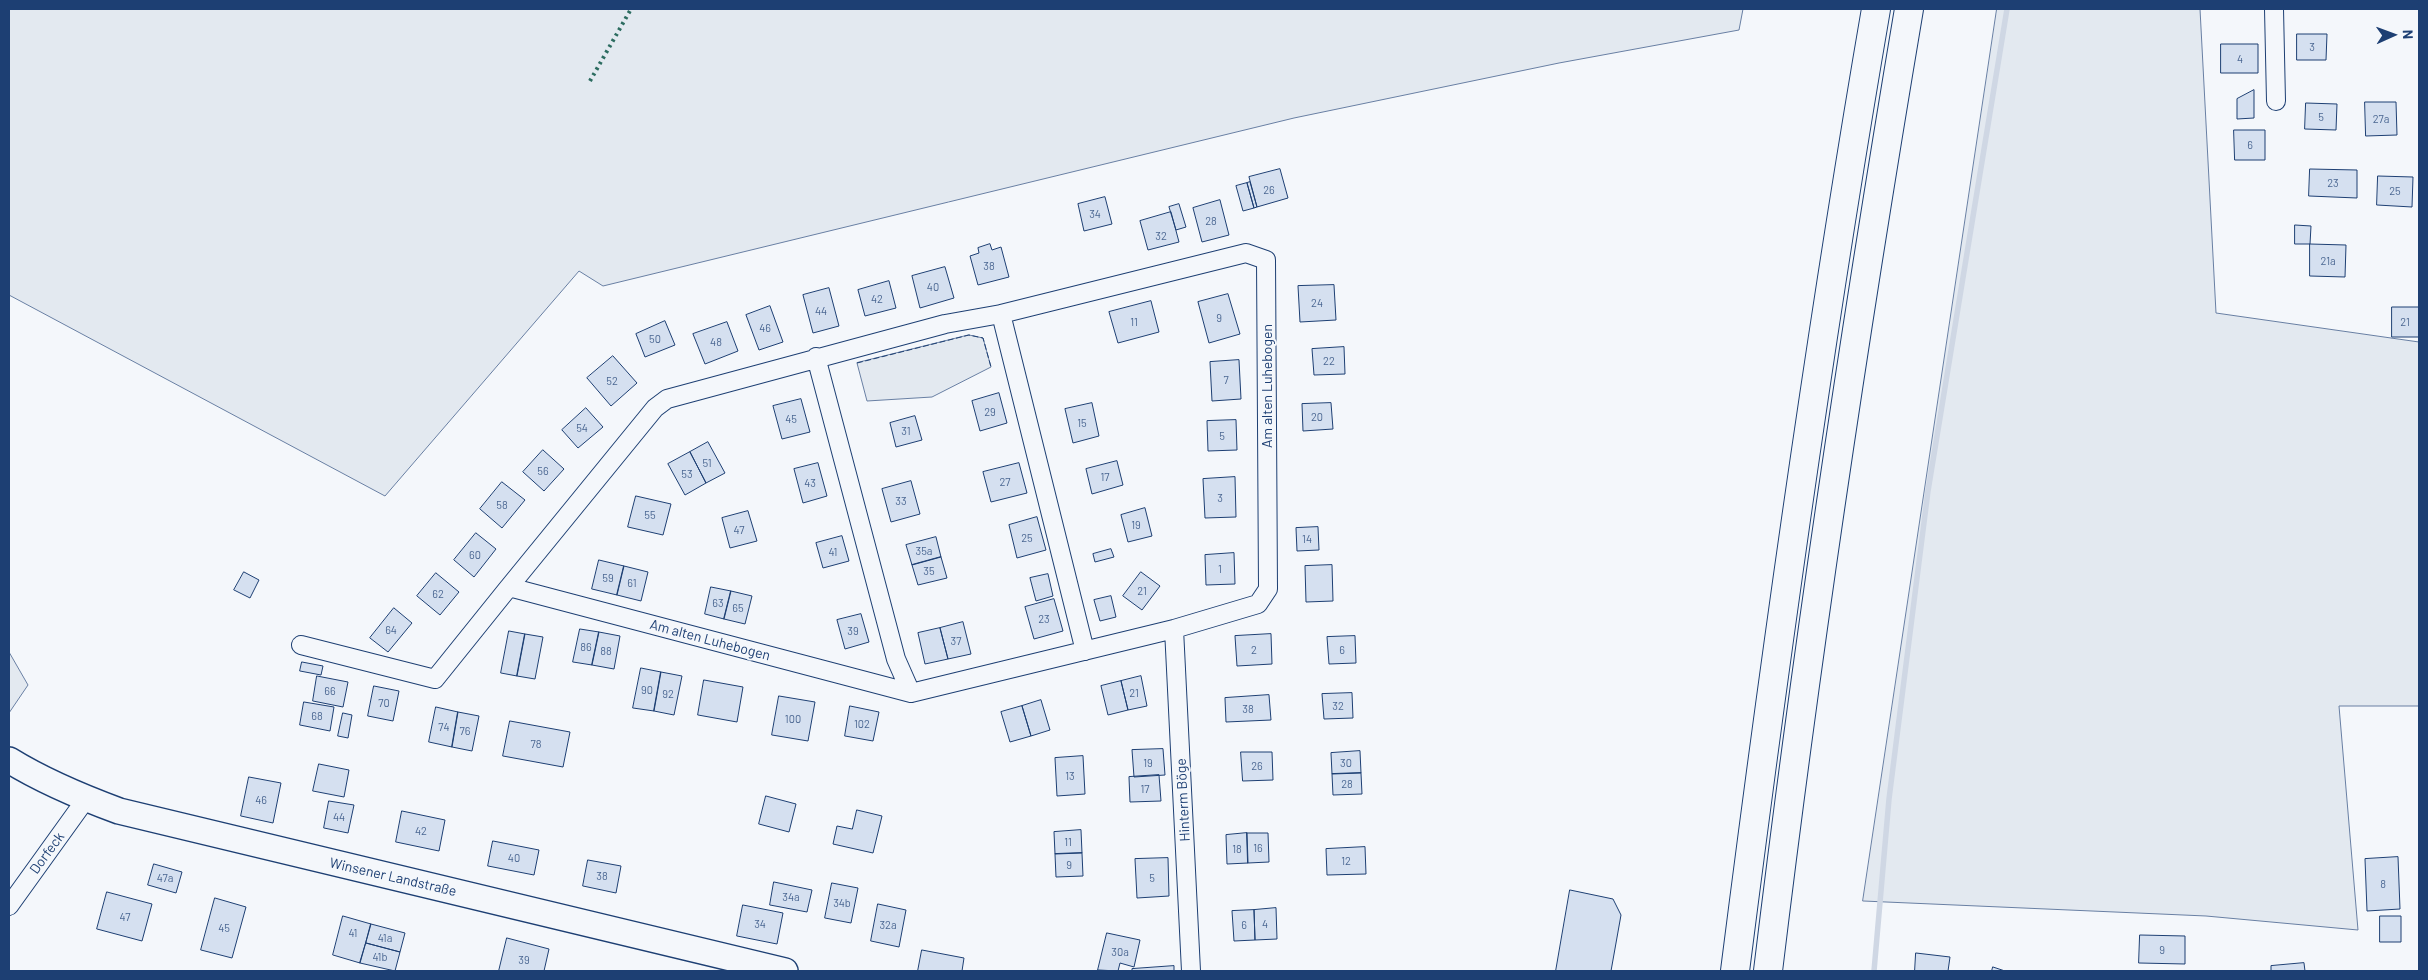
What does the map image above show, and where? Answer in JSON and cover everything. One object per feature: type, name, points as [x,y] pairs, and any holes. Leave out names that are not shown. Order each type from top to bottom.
[{"type":"highway","points":[[1735,971],[1808,430],[1841,215],[1876,9]]},
{"type":"highway","points":[[1768,971],[1824,538],[1909,9]]},
{"type":"main road","name":"Winsener Landstraße","points":[[9,760],[86,799],[149,819],[786,971]]},
{"type":"street","points":[[2274,9],[2276,101]]},
{"type":"street","name":"Am alten Luhebogen","points":[[301,645],[435,679],[509,586],[655,408],[667,399],[816,357],[945,324],[1001,314],[1246,253],[1266,260],[1268,589],[1258,604],[1174,629],[911,693],[509,586]]},
{"type":"street","points":[[1001,314],[1085,651]]},
{"type":"street","points":[[816,357],[896,659],[911,693]]},
{"type":"street","name":"Hinterm Böge","points":[[1174,629],[1191,971]]},
{"type":"street","name":"Dorfeck","points":[[9,906],[86,799]]},
{"type":"shaded area","points":[[9,9],[1743,9],[1739,30],[1559,63],[1294,118],[603,286],[579,271],[385,496],[9,295]]},
{"type":"shaded area","points":[[1997,9],[2200,9],[2216,313],[2419,342],[2419,706],[2339,706],[2358,930],[2206,916],[1863,901]]},
{"type":"shaded area","points":[[969,335],[983,338],[991,367],[932,397],[867,401],[857,363]]},
{"type":"shaded area","points":[[9,652],[28,685],[9,713]]},
{"type":"building","points":[[2297,34],[2327,34],[2326,60],[2297,60]]},
{"type":"building","points":[[2221,44],[2258,44],[2258,73],[2221,73]]},
{"type":"building","points":[[2254,90],[2254,118],[2237,119],[2237,99]]},
{"type":"building","points":[[2365,102],[2396,102],[2397,135],[2366,136]]},
{"type":"building","points":[[2306,103],[2337,104],[2336,130],[2305,129]]},
{"type":"building","points":[[2234,130],[2265,130],[2265,160],[2235,160]]},
{"type":"building","points":[[1280,169],[1288,198],[1257,207],[1249,177]]},
{"type":"building","points":[[2310,169],[2357,170],[2357,198],[2309,196]]},
{"type":"building","points":[[2378,176],[2413,177],[2412,207],[2377,205]]},
{"type":"building","points":[[1250,182],[1257,207],[1254,208],[1247,183]]},
{"type":"building","points":[[1247,183],[1254,208],[1243,211],[1236,186]]},
{"type":"building","points":[[1105,197],[1112,224],[1084,231],[1078,204]]},
{"type":"building","points":[[1220,200],[1229,235],[1202,242],[1193,208]]},
{"type":"building","points":[[1179,204],[1186,227],[1176,230],[1169,207]]},
{"type":"building","points":[[1171,212],[1179,242],[1148,250],[1140,221]]},
{"type":"building","points":[[2295,225],[2311,226],[2310,244],[2295,244]]},
{"type":"building","points":[[990,244],[992,250],[1001,247],[1009,277],[978,285],[970,256],[979,253],[978,248]]},
{"type":"building","points":[[2310,244],[2346,245],[2345,277],[2310,276]]},
{"type":"building","points":[[945,267],[954,298],[920,308],[912,276]]},
{"type":"building","points":[[889,281],[896,308],[865,316],[858,290]]},
{"type":"building","points":[[1334,285],[1336,320],[1300,322],[1298,286]]},
{"type":"building","points":[[829,288],[839,326],[813,333],[803,295]]},
{"type":"building","points":[[1228,294],[1240,334],[1209,343],[1198,302]]},
{"type":"building","points":[[1151,301],[1159,332],[1118,343],[1109,312]]},
{"type":"building","points":[[770,306],[783,342],[759,350],[746,315]]},
{"type":"building","points":[[2392,307],[2419,307],[2419,337],[2392,337]]},
{"type":"building","points":[[665,321],[675,345],[645,357],[636,334]]},
{"type":"building","points":[[727,322],[738,351],[705,364],[693,334]]},
{"type":"building","points":[[1344,347],[1345,374],[1314,375],[1312,349]]},
{"type":"building","points":[[613,356],[637,383],[611,406],[587,378]]},
{"type":"building","points":[[1239,360],[1241,399],[1212,401],[1210,362]]},
{"type":"building","points":[[999,393],[1007,423],[980,431],[972,401]]},
{"type":"building","points":[[801,399],[810,432],[782,439],[773,406]]},
{"type":"building","points":[[1092,403],[1099,436],[1073,443],[1065,409]]},
{"type":"building","points":[[1331,403],[1333,429],[1303,431],[1302,404]]},
{"type":"building","points":[[586,408],[603,427],[578,448],[562,430]]},
{"type":"building","points":[[915,416],[922,440],[896,447],[890,423]]},
{"type":"building","points":[[1236,420],[1237,450],[1208,451],[1207,421]]},
{"type":"building","points":[[708,442],[725,473],[706,483],[690,452]]},
{"type":"building","points":[[543,450],[564,469],[544,491],[523,472]]},
{"type":"building","points":[[690,452],[706,483],[685,495],[668,464]]},
{"type":"building","points":[[1117,461],[1123,485],[1092,494],[1086,469]]},
{"type":"building","points":[[818,463],[827,496],[803,503],[794,469]]},
{"type":"building","points":[[1019,463],[1027,493],[991,502],[983,472]]},
{"type":"building","points":[[1235,477],[1236,517],[1205,518],[1203,479]]},
{"type":"building","points":[[911,481],[920,514],[891,522],[882,489]]},
{"type":"building","points":[[502,482],[525,500],[502,528],[480,509]]},
{"type":"building","points":[[636,496],[671,504],[663,535],[628,527]]},
{"type":"building","points":[[1145,508],[1152,536],[1128,542],[1121,515]]},
{"type":"building","points":[[748,511],[757,541],[730,548],[722,518]]},
{"type":"building","points":[[1037,517],[1046,550],[1017,558],[1009,525]]},
{"type":"building","points":[[1318,527],[1319,550],[1297,551],[1296,528]]},
{"type":"building","points":[[476,533],[496,549],[474,577],[454,560]]},
{"type":"building","points":[[842,536],[849,561],[823,568],[816,543]]},
{"type":"building","points":[[936,537],[941,557],[912,565],[906,545]]},
{"type":"building","points":[[1111,549],[1114,557],[1095,562],[1093,554]]},
{"type":"building","points":[[1234,553],[1235,584],[1206,585],[1205,555]]},
{"type":"building","points":[[941,557],[947,578],[918,585],[912,565]]},
{"type":"building","points":[[599,560],[624,566],[617,595],[592,589]]},
{"type":"building","points":[[1332,565],[1333,601],[1306,602],[1305,566]]},
{"type":"building","points":[[624,566],[648,572],[641,601],[617,595]]},
{"type":"building","points":[[244,572],[259,580],[250,598],[234,590]]},
{"type":"building","points":[[1141,572],[1160,586],[1142,610],[1123,596]]},
{"type":"building","points":[[436,573],[459,592],[440,615],[417,596]]},
{"type":"building","points":[[1048,574],[1053,596],[1036,601],[1030,578]]},
{"type":"building","points":[[711,587],[731,591],[724,619],[705,614]]},
{"type":"building","points":[[731,591],[752,596],[745,624],[724,619]]},
{"type":"building","points":[[1111,596],[1116,617],[1100,621],[1094,600]]},
{"type":"building","points":[[1054,599],[1063,631],[1034,639],[1025,607]]},
{"type":"building","points":[[394,608],[412,623],[388,652],[370,638]]},
{"type":"building","points":[[861,614],[869,642],[845,649],[837,620]]},
{"type":"building","points":[[963,622],[971,654],[948,659],[940,628]]},
{"type":"building","points":[[940,628],[948,659],[925,664],[918,633]]},
{"type":"building","points":[[580,629],[599,632],[592,665],[573,662]]},
{"type":"building","points":[[509,631],[525,634],[517,676],[501,673]]},
{"type":"building","points":[[599,632],[620,636],[614,669],[592,665]]},
{"type":"building","points":[[525,634],[543,637],[535,679],[517,676]]},
{"type":"building","points":[[1271,634],[1272,664],[1237,666],[1235,636]]},
{"type":"building","points":[[1355,636],[1356,663],[1329,664],[1327,637]]},
{"type":"building","points":[[302,662],[323,666],[321,675],[300,671]]},
{"type":"building","points":[[641,668],[661,672],[654,711],[633,708]]},
{"type":"building","points":[[661,672],[682,676],[674,715],[654,711]]},
{"type":"building","points":[[317,676],[348,682],[343,707],[313,701]]},
{"type":"building","points":[[1141,676],[1147,706],[1128,710],[1121,681]]},
{"type":"building","points":[[704,680],[743,687],[737,722],[698,715]]},
{"type":"building","points":[[1121,681],[1128,710],[1108,715],[1101,686]]},
{"type":"building","points":[[374,686],[399,691],[393,721],[368,716]]},
{"type":"building","points":[[1352,693],[1353,718],[1324,719],[1322,694]]},
{"type":"building","points":[[1269,695],[1271,720],[1226,722],[1225,698]]},
{"type":"building","points":[[779,696],[815,702],[808,741],[772,735]]},
{"type":"building","points":[[1041,700],[1050,730],[1031,736],[1022,706]]},
{"type":"building","points":[[304,702],[334,707],[330,731],[300,725]]},
{"type":"building","points":[[850,706],[879,712],[873,741],[845,736]]},
{"type":"building","points":[[1022,706],[1031,736],[1010,742],[1001,712]]},
{"type":"building","points":[[436,707],[458,712],[452,747],[429,742]]},
{"type":"building","points":[[458,712],[479,716],[472,751],[452,747]]},
{"type":"building","points":[[343,713],[352,715],[348,738],[338,736]]},
{"type":"building","points":[[510,721],[570,732],[563,767],[503,756]]},
{"type":"building","points":[[1163,749],[1165,775],[1134,777],[1132,750]]},
{"type":"building","points":[[1360,751],[1361,773],[1332,774],[1331,753]]},
{"type":"building","points":[[1241,752],[1272,752],[1273,780],[1243,781]]},
{"type":"building","points":[[1083,756],[1085,794],[1057,796],[1055,758]]},
{"type":"building","points":[[319,764],[349,770],[344,797],[313,791]]},
{"type":"building","points":[[1361,773],[1362,794],[1333,795],[1332,774]]},
{"type":"building","points":[[1159,775],[1161,801],[1130,802],[1129,777]]},
{"type":"building","points":[[249,777],[281,783],[273,823],[241,816]]},
{"type":"building","points":[[766,796],[796,804],[789,832],[759,824]]},
{"type":"building","points":[[329,801],[354,805],[348,833],[324,828]]},
{"type":"building","points":[[857,810],[882,816],[873,853],[833,844],[837,826],[852,829]]},
{"type":"building","points":[[402,811],[445,820],[439,851],[396,842]]},
{"type":"building","points":[[1081,830],[1082,853],[1055,854],[1054,832]]},
{"type":"building","points":[[1247,833],[1268,833],[1269,862],[1248,863]]},
{"type":"building","points":[[1247,833],[1248,863],[1227,864],[1226,835]]},
{"type":"building","points":[[493,841],[539,850],[534,875],[488,866]]},
{"type":"building","points":[[1365,847],[1366,874],[1327,875],[1326,849]]},
{"type":"building","points":[[1082,853],[1083,876],[1056,877],[1055,854]]},
{"type":"building","points":[[2398,857],[2400,909],[2367,911],[2365,859]]},
{"type":"building","points":[[1168,858],[1169,896],[1137,898],[1135,859]]},
{"type":"building","points":[[588,860],[621,866],[616,893],[583,886]]},
{"type":"building","points":[[154,864],[182,872],[176,893],[148,885]]},
{"type":"building","points":[[774,882],[812,890],[807,912],[770,905]]},
{"type":"building","points":[[832,883],[858,888],[851,923],[825,918]]},
{"type":"building","points":[[1570,890],[1613,899],[1621,915],[1611,971],[1556,971]]},
{"type":"building","points":[[107,892],[152,904],[142,941],[97,929]]},
{"type":"building","points":[[215,898],[246,907],[232,958],[201,950]]},
{"type":"building","points":[[878,904],[906,910],[899,947],[871,941]]},
{"type":"building","points":[[743,905],[783,913],[777,944],[737,936]]},
{"type":"building","points":[[1276,908],[1277,939],[1255,940],[1254,910]]},
{"type":"building","points":[[1254,910],[1255,940],[1234,941],[1232,911]]},
{"type":"building","points":[[343,916],[371,924],[360,963],[333,955]]},
{"type":"building","points":[[2380,916],[2401,916],[2401,942],[2380,942]]},
{"type":"building","points":[[371,924],[405,933],[400,952],[366,943]]},
{"type":"building","points":[[1107,933],[1140,940],[1134,967],[1120,963],[1118,971],[1098,970]]},
{"type":"building","points":[[2140,935],[2185,936],[2185,964],[2139,963]]},
{"type":"building","points":[[507,938],[549,949],[544,971],[499,971]]},
{"type":"building","points":[[366,943],[400,952],[395,971],[360,963]]},
{"type":"building","points":[[922,950],[964,958],[962,971],[918,971]]},
{"type":"building","points":[[1916,953],[1950,957],[1948,971],[1915,971]]},
{"type":"building","points":[[2304,963],[2305,971],[2271,971],[2271,966]]},
{"type":"building","points":[[1174,966],[1174,971],[1132,971],[1132,969]]},
{"type":"building","points":[[1993,967],[2005,971],[1992,971]]},
{"type":"waterway","points":[[1874,971],[1889,799],[1928,491],[2007,9]]},
{"type":"hedge","points":[[590,81],[631,9]]},
{"type":"fence","points":[[857,363],[969,335],[983,338],[991,367]]}]
